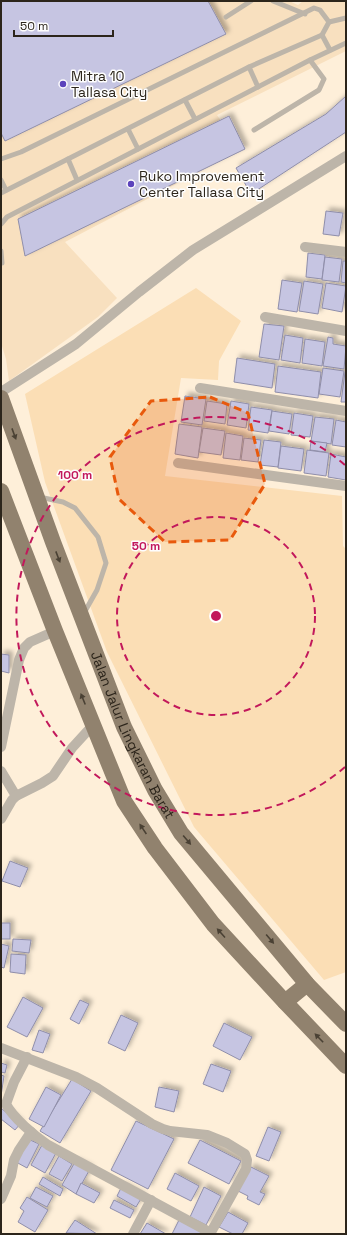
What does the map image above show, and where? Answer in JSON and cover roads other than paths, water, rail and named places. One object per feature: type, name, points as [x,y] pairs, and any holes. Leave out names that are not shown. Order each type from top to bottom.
[{"type":"main road","name":"Jalan Jalur Lingkaran Barat","points":[[1,398],[81,617],[124,727],[154,790],[181,833],[307,984],[346,1024]]},
{"type":"main road","points":[[1,491],[55,631],[124,801],[155,848],[214,924],[346,1066]]},
{"type":"main road","points":[[285,1002],[307,984]]},
{"type":"street","points":[[1,392],[76,344],[193,250],[346,156]]},
{"type":"street","points":[[305,247],[346,252]]},
{"type":"street","points":[[266,317],[346,331]]},
{"type":"street","points":[[200,388],[346,411]]},
{"type":"street","points":[[178,463],[346,486]]},
{"type":"street","points":[[1,747],[21,654],[30,642],[55,631]]},
{"type":"street","points":[[1,819],[16,796],[53,776],[72,748],[93,725]]},
{"type":"street","points":[[1,771],[16,796]]},
{"type":"street","points":[[1,1048],[27,1057],[68,1074],[97,1088],[152,1124],[163,1129],[208,1135],[228,1143],[245,1154],[247,1160],[246,1169],[211,1234],[48,1145],[31,1132],[6,1104],[14,1082],[27,1057]]},
{"type":"street","points":[[1,1199],[10,1176],[14,1160],[31,1132]]},
{"type":"street","points":[[133,1234],[151,1200]]},
{"type":"lane","points":[[226,17],[251,1]]},
{"type":"lane","points":[[273,1],[305,14]]},
{"type":"lane","points":[[1,159],[21,152],[305,14],[314,8],[320,10],[329,22]]},
{"type":"lane","points":[[1,180],[3,192],[249,68],[322,35],[329,22],[346,18]]},
{"type":"lane","points":[[322,35],[330,50]]},
{"type":"lane","points":[[1,224],[7,217],[77,180],[346,43]]},
{"type":"lane","points":[[254,130],[319,90],[324,79],[310,60]]},
{"type":"lane","points":[[249,68],[258,87]]},
{"type":"lane","points":[[185,100],[196,119]]},
{"type":"lane","points":[[128,129],[138,149]]},
{"type":"lane","points":[[68,159],[77,180]]},
{"type":"lane","points":[[1,251],[2,263]]},
{"type":"lane","points":[[36,497],[63,502],[75,508],[98,537],[106,563],[97,590],[81,617]]},
{"type":"place","name":"Mitra 10 Tallasa City","points":[[63,84]]},
{"type":"place","name":"Ruko Improvement Center Tallasa City","points":[[131,184]]}]
